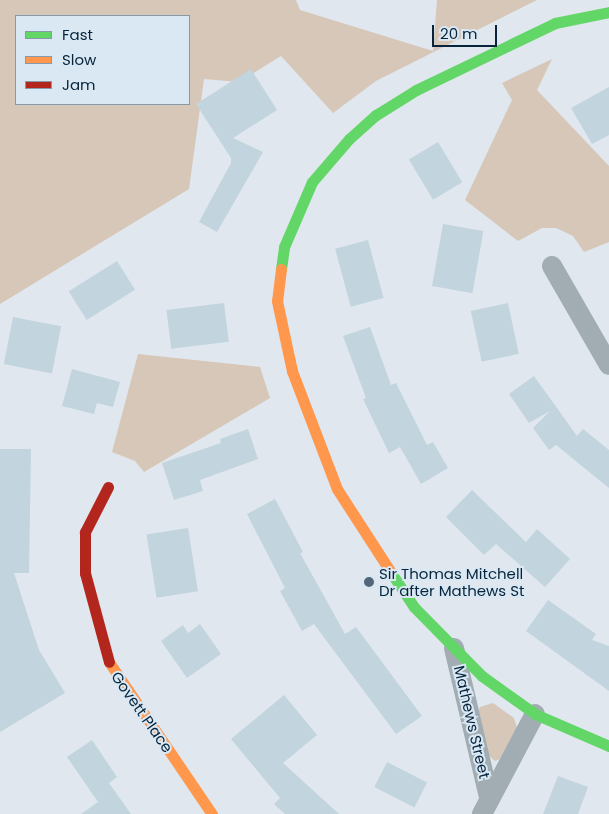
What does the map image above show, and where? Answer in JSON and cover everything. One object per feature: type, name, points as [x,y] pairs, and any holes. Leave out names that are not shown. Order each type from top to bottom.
[{"type":"street","points":[[609,12],[582,15],[555,23],[416,90],[376,116],[349,139],[312,182],[284,248],[277,301],[292,371],[338,489],[414,607],[482,676],[535,714],[609,746]]},
{"type":"street","points":[[552,266],[609,365]]},
{"type":"street","name":"Govett Place","points":[[108,487],[84,532],[85,565],[94,612],[110,665],[212,814]]},
{"type":"street","name":"Mathews Street","points":[[454,646],[485,806]]},
{"type":"street","name":"Mathews Street","points":[[485,806],[535,714]]},
{"type":"shaded area","points":[[0,0],[296,0],[300,10],[433,51],[437,0],[537,0],[376,81],[333,113],[281,56],[239,82],[204,79],[189,189],[0,304]]},
{"type":"shaded area","points":[[552,59],[537,90],[609,166],[609,242],[584,252],[573,236],[556,228],[542,228],[518,241],[465,200],[512,100],[502,83]]},
{"type":"shaded area","points":[[138,354],[260,367],[270,398],[144,472],[135,461],[112,452]]},
{"type":"shaded area","points":[[493,703],[514,718],[517,728],[500,759],[495,761],[488,755],[477,714],[480,707]]},
{"type":"building","points":[[251,69],[277,110],[233,138],[263,152],[217,232],[199,222],[231,163],[231,158],[196,104]]},
{"type":"building","points":[[609,87],[609,135],[592,144],[571,108]]},
{"type":"building","points":[[438,142],[462,182],[433,200],[409,160]]},
{"type":"building","points":[[443,224],[483,231],[472,293],[432,286]]},
{"type":"building","points":[[368,240],[384,298],[351,307],[335,249]]},
{"type":"building","points":[[117,261],[135,290],[87,320],[69,291]]},
{"type":"building","points":[[224,303],[229,342],[171,349],[166,310]]},
{"type":"building","points":[[508,303],[519,354],[482,362],[471,311]]},
{"type":"building","points":[[13,317],[61,326],[52,373],[4,364]]},
{"type":"building","points":[[370,327],[391,385],[396,383],[427,445],[433,442],[448,468],[421,484],[400,447],[389,453],[363,399],[366,398],[343,336]]},
{"type":"building","points":[[72,369],[120,382],[113,407],[97,403],[94,414],[62,406]]},
{"type":"building","points":[[534,376],[577,436],[583,429],[609,450],[609,488],[556,445],[549,450],[533,428],[550,411],[529,423],[509,394]]},
{"type":"building","points":[[248,429],[258,459],[200,480],[203,491],[174,500],[162,463],[221,443],[220,439]]},
{"type":"building","points":[[0,449],[31,449],[29,573],[14,573],[39,650],[65,693],[0,732]]},
{"type":"building","points":[[472,490],[526,542],[537,529],[570,559],[545,587],[496,544],[484,555],[446,517]]},
{"type":"building","points":[[275,499],[303,552],[300,553],[345,634],[356,627],[422,716],[396,734],[314,624],[302,631],[280,591],[285,588],[247,514]]},
{"type":"building","points":[[188,528],[198,591],[157,598],[147,535]]},
{"type":"building","points":[[548,600],[596,634],[592,640],[609,646],[609,691],[526,631]]},
{"type":"building","points":[[200,624],[221,654],[187,678],[161,641],[183,625],[188,633]]},
{"type":"building","points":[[284,695],[317,735],[283,763],[339,814],[285,814],[274,804],[280,798],[231,739]]},
{"type":"building","points":[[92,740],[117,777],[109,783],[131,814],[81,814],[98,802],[67,757]]},
{"type":"building","points":[[387,762],[427,782],[414,807],[374,787]]},
{"type":"building","points":[[558,776],[588,787],[578,814],[543,814]]},
{"type":"traffic: fast","points":[[281,269],[284,247],[312,182],[349,139],[376,115],[416,90],[555,23],[609,12]]},
{"type":"traffic: fast","points":[[390,571],[414,607],[482,676],[535,714],[609,746]]},
{"type":"traffic: slow","points":[[281,269],[277,301],[292,371],[337,489],[390,571]]},
{"type":"traffic: slow","points":[[109,662],[212,814]]},
{"type":"traffic: jam","points":[[108,487],[85,532],[85,573],[109,662]]},
{"type":"place","name":"Sir Thomas Mitchell Dr after Mathews St","points":[[369,582]]}]
